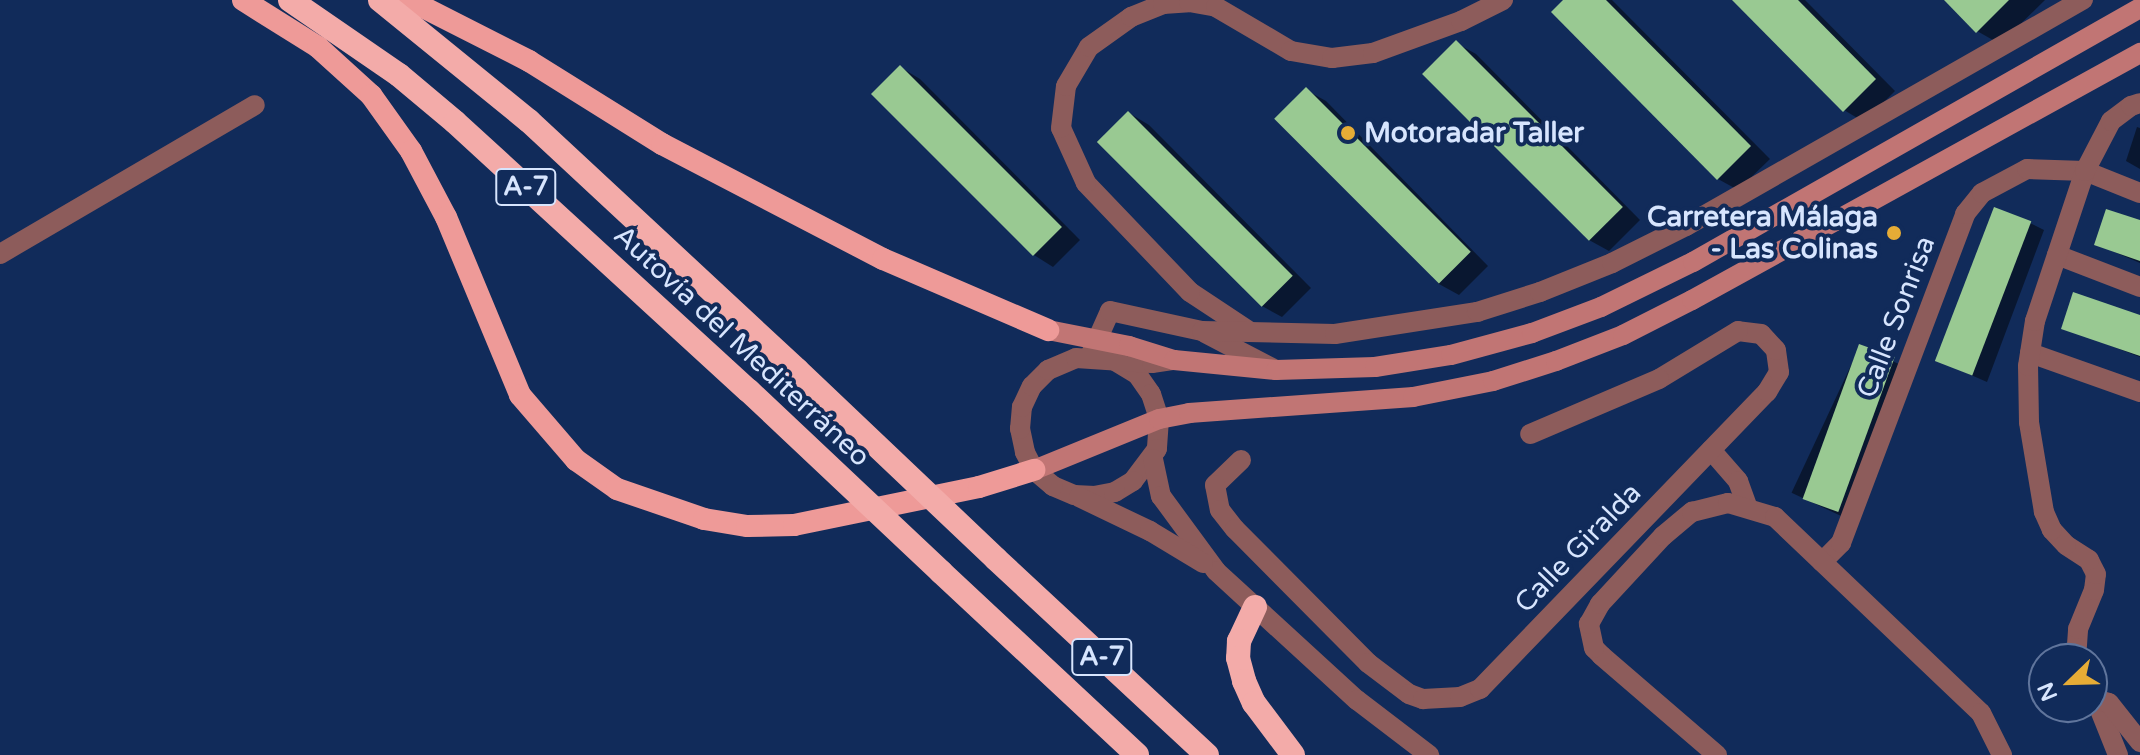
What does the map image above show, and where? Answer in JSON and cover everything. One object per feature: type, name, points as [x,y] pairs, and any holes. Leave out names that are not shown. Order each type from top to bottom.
[{"type":"highway","points":[[243,0],[318,47],[371,95],[411,151],[446,217],[520,395],[576,460],[617,489],[704,519],[747,526],[794,525],[979,487],[1034,470]]},
{"type":"highway","name":"Autovía del Mediterráneo","points":[[290,0],[399,75],[455,122],[749,391],[1137,755]]},
{"type":"highway","name":"Autovía del Mediterráneo","points":[[380,0],[529,121],[1207,755]]},
{"type":"highway","points":[[409,0],[529,61],[662,144],[883,259],[1048,330]]},
{"type":"highway","points":[[1255,607],[1239,641],[1238,658],[1254,703],[1293,755]]},
{"type":"main road","points":[[1048,330],[1094,347],[1122,353],[1276,370],[1375,367],[1451,355],[1532,333],[1601,307],[1693,262],[2140,8]]},
{"type":"main road","points":[[1034,470],[1159,419],[1189,413],[1413,397],[1493,381],[1556,361],[1623,335],[1692,300],[2140,53]]},
{"type":"street","points":[[1253,333],[1190,292],[1086,183],[1061,128],[1066,86],[1089,47],[1131,17],[1163,4],[1189,2],[1216,7],[1291,51],[1332,58],[1373,53],[1461,21],[1503,0]]},
{"type":"street","points":[[1216,571],[1150,531],[1053,486],[1034,470],[1020,429],[1022,407],[1032,386],[1060,363],[1094,347],[1110,311],[1202,331],[1335,334],[1477,312],[1540,292],[1612,263],[1686,226],[2083,0]]},
{"type":"street","points":[[2077,643],[2078,629],[2094,590],[2096,574],[2089,560],[2066,545],[2052,530],[2044,512],[2029,422],[2030,353],[2035,321],[2085,171],[2111,121],[2140,103]]},
{"type":"street","points":[[0,254],[255,105]]},
{"type":"street","name":"Calle Sonrisa","points":[[1822,562],[1841,543],[1965,214],[1982,193],[2027,169],[2085,171],[2140,193]]},
{"type":"street","points":[[2057,255],[2140,287]]},
{"type":"street","points":[[1138,319],[1122,353],[1144,384],[1159,419],[1160,435],[1153,459],[1156,483],[1165,503],[1216,571],[1357,700],[1429,755]]},
{"type":"street","name":"Calle Giralda","points":[[1241,460],[1215,485],[1220,510],[1235,529],[1368,663],[1409,694],[1438,700],[1460,697],[1480,689],[1775,383],[1780,361],[1776,350],[1761,334],[1750,330],[1728,335],[1659,379],[1530,434]]},
{"type":"street","points":[[1202,331],[1276,370]]},
{"type":"street","points":[[2030,353],[2140,392]]},
{"type":"street","points":[[1711,450],[1738,481],[1747,506]]},
{"type":"street","points":[[1074,495],[1095,496],[1115,492],[1133,481],[1153,459]]},
{"type":"street","points":[[1717,755],[1594,648],[1589,624],[1593,614],[1663,536],[1692,512],[1728,503],[1747,506],[1775,517],[1981,713],[2002,755]]},
{"type":"street","points":[[2108,702],[2140,742]]},
{"type":"street","points":[[2103,723],[2118,755]]},
{"type":"building","points":[[1563,0],[1606,0],[1751,146],[1717,180],[1551,12]]},
{"type":"building","points":[[1732,0],[1798,0],[1876,79],[1843,112]]},
{"type":"building","points":[[1944,0],[2009,0],[1976,33]]},
{"type":"building","points":[[1456,40],[1623,207],[1589,241],[1422,74]]},
{"type":"building","points":[[900,65],[1062,227],[1033,256],[871,94]]},
{"type":"building","points":[[1306,87],[1471,252],[1439,284],[1274,119]]},
{"type":"building","points":[[1128,111],[1293,276],[1262,307],[1097,142]]},
{"type":"building","points":[[1994,207],[2031,221],[1972,375],[1935,361]]},
{"type":"building","points":[[2106,209],[2140,220],[2140,261],[2094,245]]},
{"type":"building","points":[[2073,292],[2140,315],[2140,356],[2061,329]]},
{"type":"building","points":[[1859,344],[1895,357],[1838,512],[1803,499]]},
{"type":"place","name":"Motoradar Taller","points":[[1348,133]]},
{"type":"place","name":"Carretera Málaga - Las Colinas","points":[[1894,233]]}]
